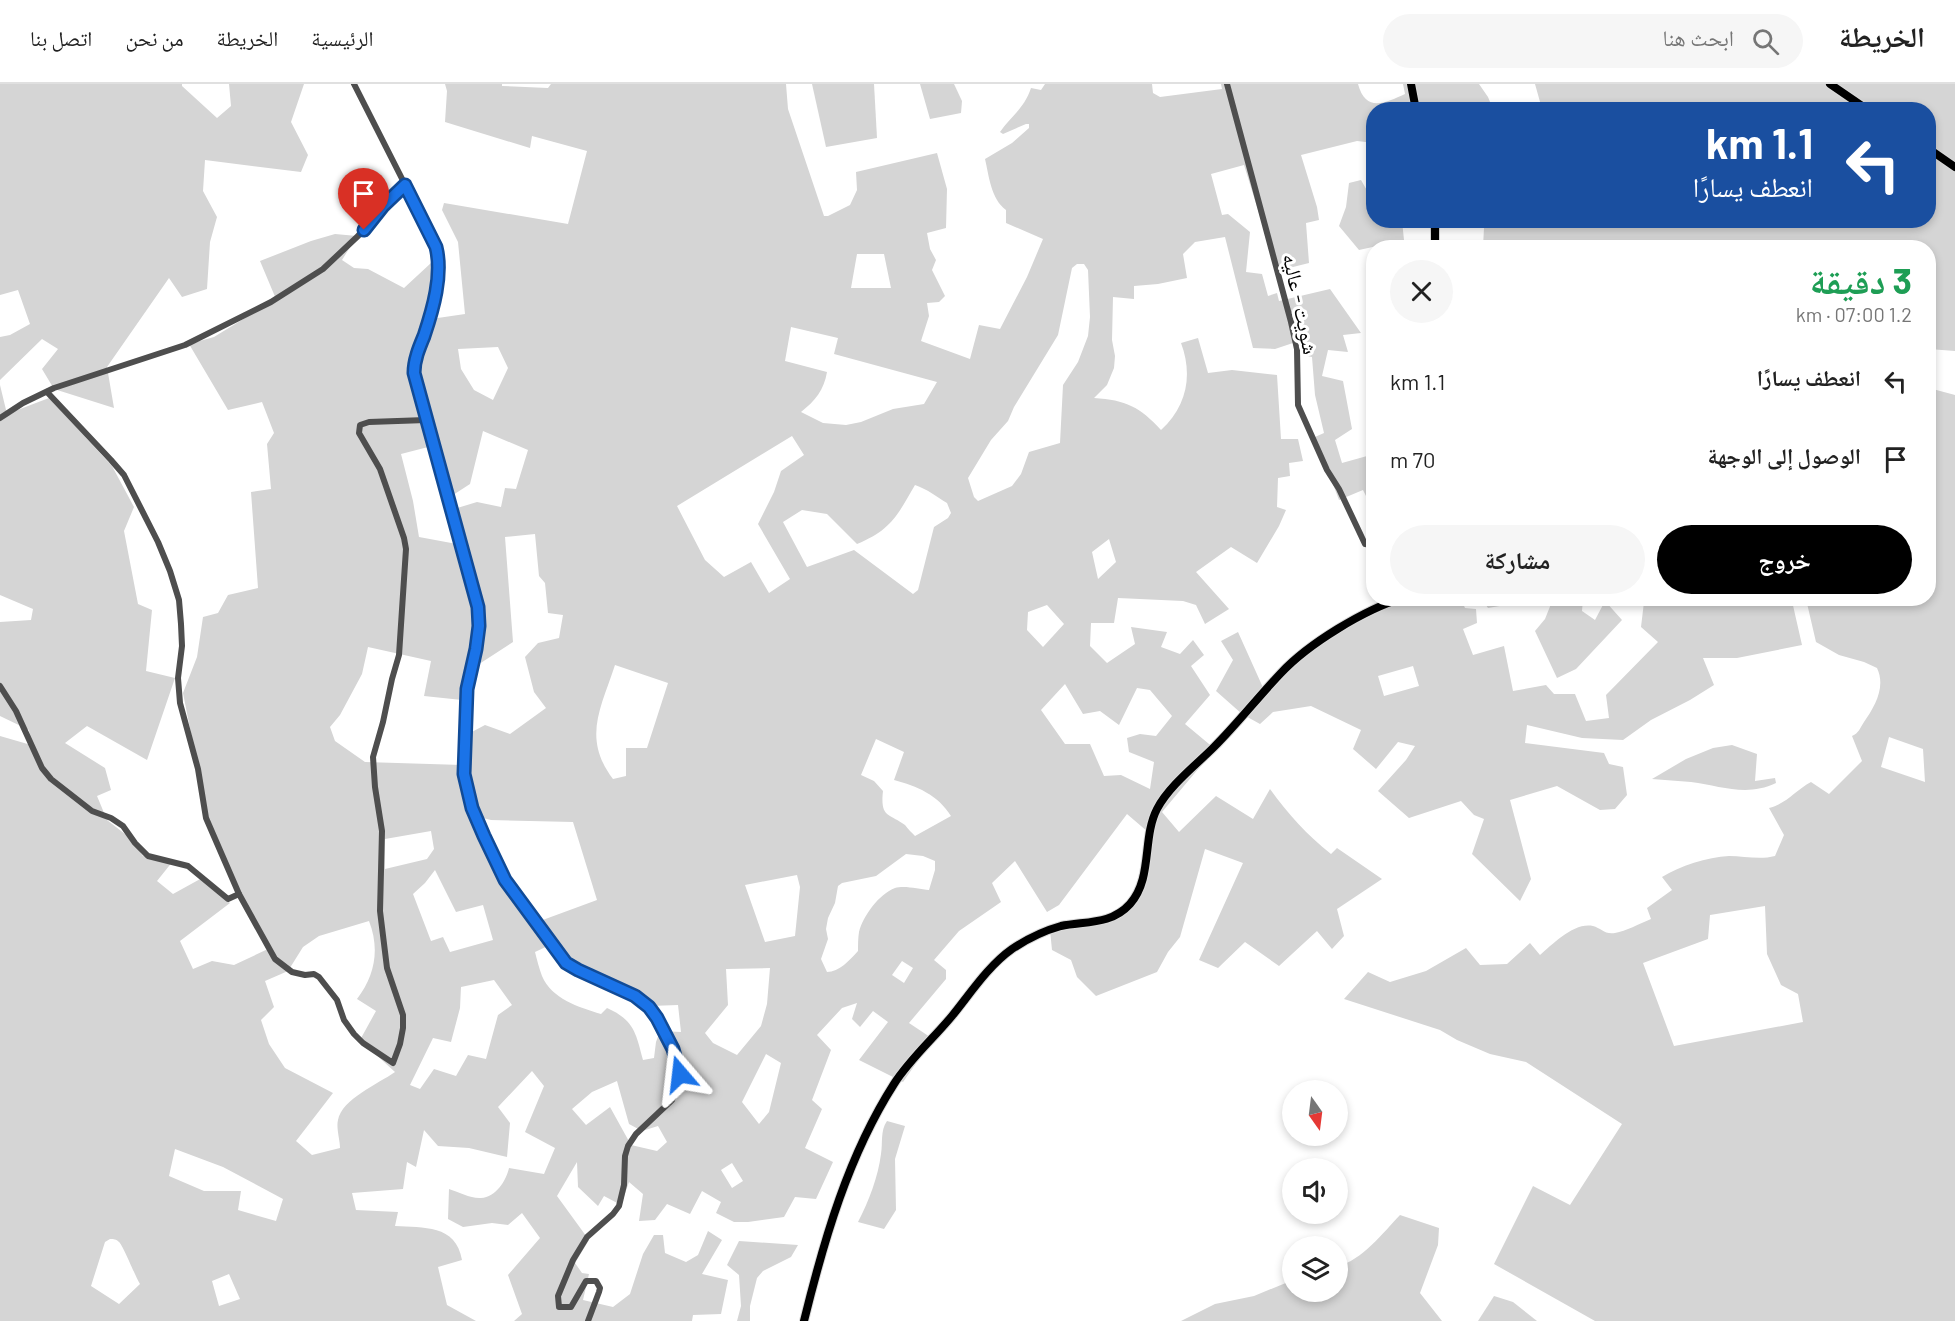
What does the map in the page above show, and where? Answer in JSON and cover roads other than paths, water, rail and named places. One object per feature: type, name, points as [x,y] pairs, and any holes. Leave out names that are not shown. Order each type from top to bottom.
[{"type":"main road","points":[[1411,84],[1414,102]]},
{"type":"main road","points":[[1830,84],[1856,102]]},
{"type":"main road","points":[[1936,154],[1955,166]]},
{"type":"main road","points":[[804,1321],[831,1222],[844,1185],[866,1136],[893,1086],[913,1059],[997,962],[1010,951],[1026,940],[1061,926],[1098,922],[1111,918],[1132,902],[1143,878],[1152,819],[1166,796],[1235,725],[1281,672],[1301,654],[1379,606]]},
{"type":"street","points":[[354,84],[436,247],[439,258],[436,290],[414,366],[416,387],[469,571],[479,616],[476,649],[467,689],[463,763],[466,790],[505,880],[557,952],[571,967],[635,996],[649,1007],[667,1036],[678,1068],[680,1080],[672,1100],[636,1134],[628,1146],[625,1156],[624,1185],[619,1206],[584,1242],[573,1260],[558,1296],[559,1307],[571,1307],[586,1281],[596,1281],[600,1288],[588,1321]]},
{"type":"street","name":"شويت - عاليه","points":[[1227,84],[1297,349],[1298,405],[1324,464],[1366,544]]},
{"type":"street","points":[[0,418],[23,403],[47,392],[185,345],[272,302],[323,269],[358,236],[383,206],[405,185]]},
{"type":"street","points":[[47,392],[124,475],[170,571],[179,600],[181,624],[182,646],[178,678],[180,703],[198,769],[206,818],[239,894],[275,959],[292,972],[305,975],[314,974],[319,977],[337,1000],[344,1020],[354,1034],[363,1043],[393,1063],[400,1044],[403,1015],[387,968],[380,911],[382,831],[373,757],[399,655],[406,549],[383,477],[358,430],[360,425],[369,422],[426,420]]},
{"type":"street","points":[[0,686],[16,711],[42,768],[51,780],[92,811],[111,818],[123,826],[148,856],[188,866],[228,899],[239,894]]}]
